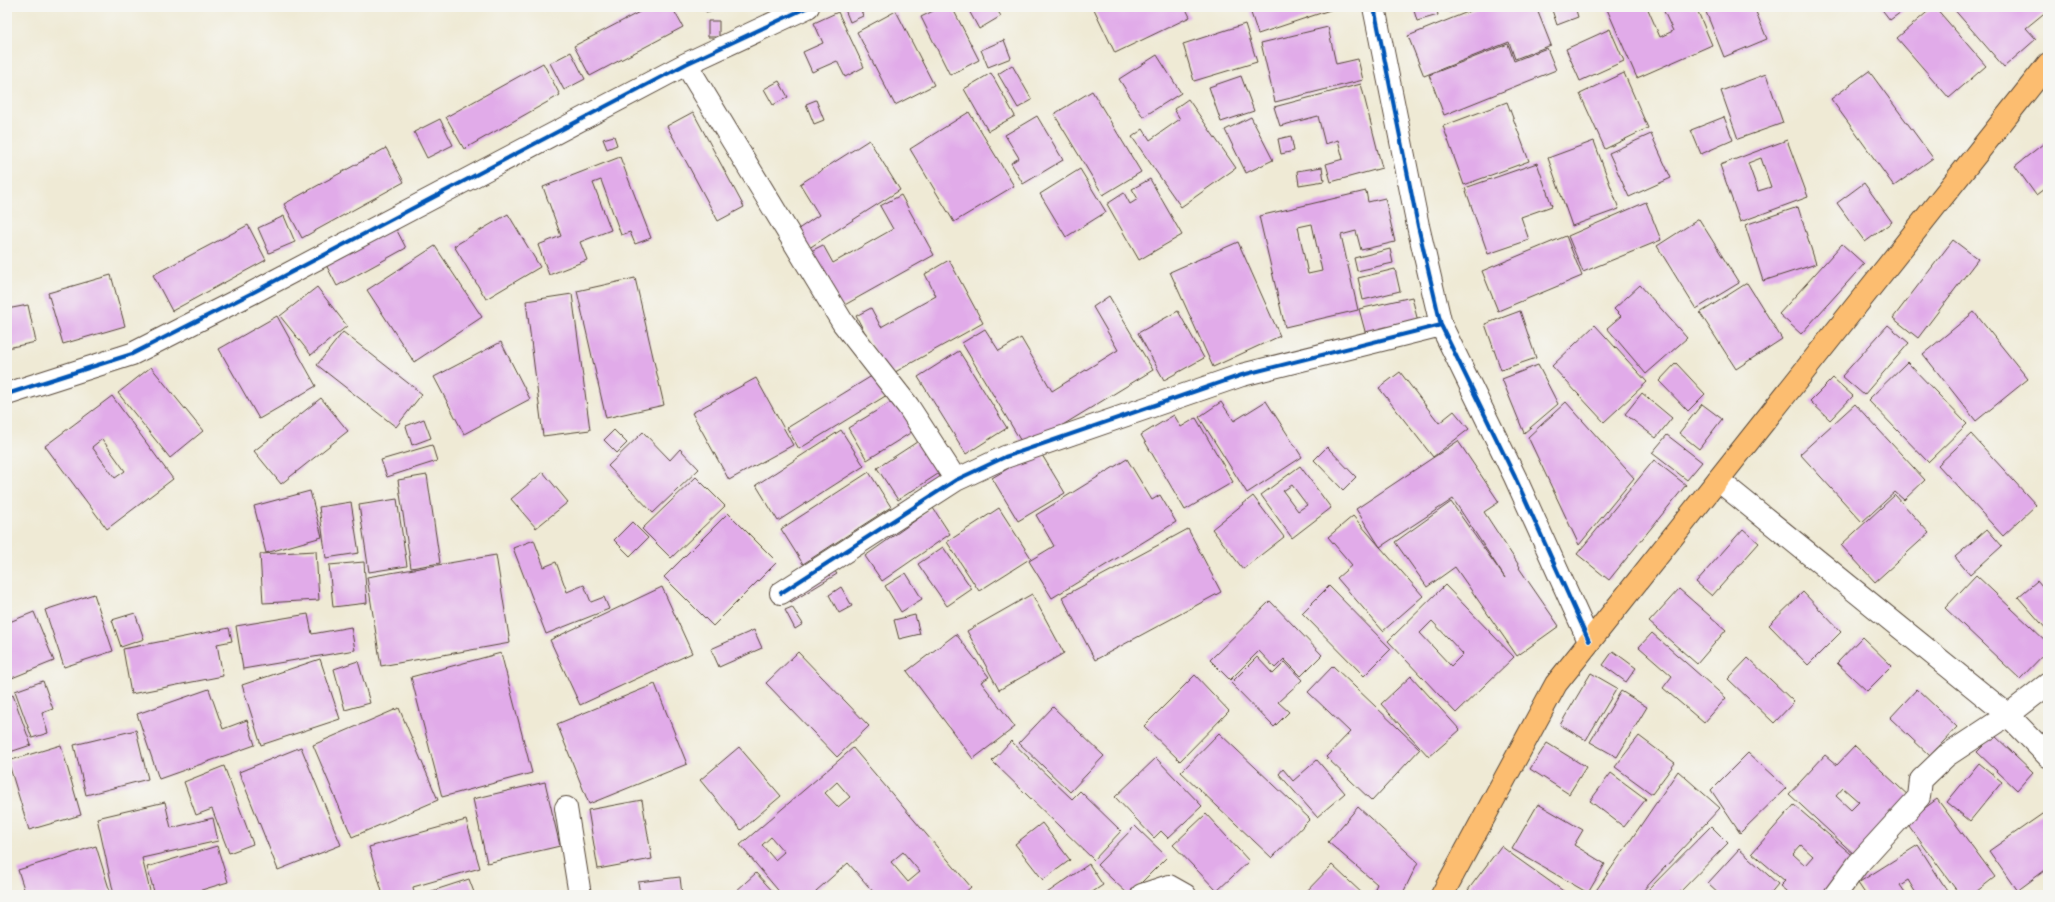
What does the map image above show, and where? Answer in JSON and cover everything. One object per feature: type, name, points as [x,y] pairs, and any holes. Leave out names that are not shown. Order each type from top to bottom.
[{"type":"main road","points":[[1442,895],[1556,684],[2048,64]]},
{"type":"street","points":[[7,394],[132,354],[252,293],[686,64],[808,7]]},
{"type":"street","points":[[1374,7],[1418,226],[1441,325],[1515,477],[1589,641]]},
{"type":"street","points":[[686,64],[843,323],[908,406],[956,480]]},
{"type":"street","points":[[781,593],[956,480],[1005,457],[1242,375],[1441,325]]},
{"type":"street","points":[[1718,480],[2008,715],[2048,756]]},
{"type":"street","points":[[1835,895],[1863,858],[1918,797],[1921,780],[1946,756],[2008,715],[2048,684]]},
{"type":"street","points":[[566,808],[580,895]]},
{"type":"street","points":[[1142,895],[1169,886],[1185,895]]},
{"type":"building","points":[[649,7],[672,7],[683,27],[590,76],[574,46]]},
{"type":"building","points":[[705,7],[724,7],[706,12]]},
{"type":"building","points":[[844,7],[860,7],[863,16],[850,22]]},
{"type":"building","points":[[941,7],[952,7],[979,60],[950,75],[921,17]]},
{"type":"building","points":[[967,7],[995,7],[1001,16],[979,29]]},
{"type":"building","points":[[1093,7],[1185,7],[1190,17],[1115,53]]},
{"type":"building","points":[[1249,7],[1339,7],[1258,34]]},
{"type":"building","points":[[1413,7],[1436,7],[1438,15],[1417,21]]},
{"type":"building","points":[[1448,7],[1463,7],[1450,12]]},
{"type":"building","points":[[1480,7],[1536,7],[1551,45],[1515,59],[1509,42],[1424,76],[1408,36]]},
{"type":"building","points":[[1551,7],[1575,7],[1578,17],[1557,25]]},
{"type":"building","points":[[1606,7],[1647,7],[1660,37],[1673,31],[1662,7],[1696,7],[1712,45],[1637,78]]},
{"type":"building","points":[[1704,7],[1754,7],[1767,39],[1724,57]]},
{"type":"building","points":[[1880,7],[1908,7],[1890,20]]},
{"type":"building","points":[[1933,7],[1935,7],[1986,66],[1949,98],[1897,38]]},
{"type":"building","points":[[1952,7],[2048,7],[2048,10],[2026,28],[2036,39],[2004,67]]},
{"type":"building","points":[[896,11],[934,85],[895,105],[857,32]]},
{"type":"building","points":[[838,12],[864,67],[845,77],[837,61],[812,72],[803,52],[823,43],[814,23]]},
{"type":"building","points":[[708,21],[719,21],[719,37],[708,37]]},
{"type":"building","points":[[1245,24],[1257,62],[1194,81],[1183,44]]},
{"type":"building","points":[[1328,27],[1336,64],[1358,59],[1363,80],[1275,102],[1261,43]]},
{"type":"building","points":[[1610,29],[1624,61],[1580,81],[1566,49]]},
{"type":"building","points":[[1004,40],[1011,58],[988,67],[981,50]]},
{"type":"building","points":[[1508,44],[1514,61],[1547,48],[1556,70],[1444,115],[1429,75]]},
{"type":"building","points":[[571,52],[585,79],[564,90],[550,63]]},
{"type":"building","points":[[1157,55],[1181,93],[1143,117],[1119,79]]},
{"type":"building","points":[[543,63],[560,95],[464,149],[446,117]]},
{"type":"building","points":[[1012,65],[1032,100],[1018,108],[998,74]]},
{"type":"building","points":[[1869,71],[1933,158],[1894,186],[1831,99]]},
{"type":"building","points":[[991,73],[1015,116],[988,131],[964,89]]},
{"type":"building","points":[[1624,73],[1648,128],[1605,149],[1580,94]]},
{"type":"building","points":[[1766,74],[1783,123],[1738,139],[1721,91]]},
{"type":"building","points":[[1241,76],[1254,111],[1221,122],[1209,87]]},
{"type":"building","points":[[779,81],[788,97],[773,105],[764,89]]},
{"type":"building","points":[[1361,84],[1382,168],[1331,182],[1326,164],[1343,159],[1338,140],[1325,144],[1318,116],[1280,126],[1274,107]]},
{"type":"building","points":[[1092,91],[1141,172],[1103,195],[1054,114]]},
{"type":"building","points":[[1188,99],[1236,168],[1181,207],[1132,137],[1143,129],[1150,140],[1180,119],[1174,109]]},
{"type":"building","points":[[816,100],[824,120],[814,124],[806,104]]},
{"type":"building","points":[[1507,102],[1529,161],[1464,185],[1443,126]]},
{"type":"building","points":[[693,112],[744,207],[718,221],[667,126]]},
{"type":"building","points":[[969,112],[1014,186],[954,222],[910,149]]},
{"type":"building","points":[[1037,116],[1063,160],[1023,184],[1011,163],[1019,158],[1005,135]]},
{"type":"building","points":[[1251,117],[1273,160],[1246,173],[1225,130]]},
{"type":"building","points":[[1724,117],[1733,140],[1701,154],[1691,130]]},
{"type":"building","points":[[440,119],[453,145],[427,158],[414,132]]},
{"type":"building","points":[[1651,134],[1671,178],[1629,197],[1609,153]]},
{"type":"building","points":[[614,136],[617,145],[607,149],[603,139]]},
{"type":"building","points":[[1291,136],[1294,151],[1281,154],[1278,139]]},
{"type":"building","points":[[869,140],[900,190],[806,250],[794,232],[819,215],[800,184]]},
{"type":"building","points":[[1787,140],[1808,197],[1740,222],[1720,165]],"holes":[[[1761,158],[1771,187],[1758,191],[1748,163]]]},
{"type":"building","points":[[2048,140],[2048,186],[2036,195],[2015,166]]},
{"type":"building","points":[[1594,141],[1619,209],[1572,226],[1548,158]]},
{"type":"building","points":[[386,148],[404,182],[302,238],[284,204]]},
{"type":"building","points":[[620,157],[651,238],[635,244],[630,232],[621,235],[601,180],[593,183],[611,230],[580,242],[587,260],[549,275],[538,245],[561,236],[543,187]]},
{"type":"building","points":[[1537,163],[1552,206],[1521,217],[1529,240],[1488,254],[1465,188]]},
{"type":"building","points":[[1322,167],[1324,181],[1299,185],[1297,171]]},
{"type":"building","points":[[1080,169],[1106,212],[1066,237],[1040,194]]},
{"type":"building","points":[[1150,179],[1182,235],[1139,260],[1107,204],[1124,193],[1130,204],[1138,199],[1132,189]]},
{"type":"building","points":[[1864,183],[1892,222],[1865,242],[1837,203]]},
{"type":"building","points":[[1366,191],[1368,202],[1385,198],[1395,242],[1361,250],[1356,231],[1341,235],[1358,310],[1285,327],[1259,216]],"holes":[[[1312,224],[1322,271],[1308,274],[1298,227]]]},
{"type":"building","points":[[901,195],[934,255],[841,307],[811,251],[823,245],[833,263],[893,229],[880,206]]},
{"type":"building","points":[[1646,202],[1661,240],[1583,272],[1568,236]]},
{"type":"building","points":[[1798,207],[1816,264],[1763,281],[1745,225]]},
{"type":"building","points":[[508,214],[540,267],[486,299],[454,246]]},
{"type":"building","points":[[284,216],[295,242],[269,253],[258,228]]},
{"type":"building","points":[[1699,219],[1739,283],[1696,309],[1657,246]]},
{"type":"building","points":[[393,223],[406,248],[337,286],[324,261]]},
{"type":"building","points":[[248,225],[266,260],[172,311],[153,275]]},
{"type":"building","points":[[1566,236],[1582,276],[1498,311],[1482,271]]},
{"type":"building","points":[[1953,240],[1978,259],[1918,338],[1893,318]]},
{"type":"building","points":[[1238,242],[1280,336],[1213,367],[1170,272]]},
{"type":"building","points":[[1842,244],[1864,264],[1801,334],[1779,314]]},
{"type":"building","points":[[435,246],[482,317],[414,362],[367,290]]},
{"type":"building","points":[[1390,249],[1393,263],[1357,271],[1354,258]]},
{"type":"building","points":[[949,260],[983,323],[888,376],[856,316],[871,308],[881,327],[936,296],[925,274]]},
{"type":"building","points":[[1395,269],[1400,291],[1363,300],[1358,278]]},
{"type":"building","points":[[111,275],[125,326],[63,344],[48,293]]},
{"type":"building","points":[[635,278],[664,405],[606,418],[577,291]]},
{"type":"building","points":[[1747,283],[1782,339],[1736,369],[1700,313]]},
{"type":"building","points":[[1640,285],[1687,338],[1646,374],[1607,328],[1621,316],[1614,309]]},
{"type":"building","points":[[317,287],[347,326],[311,355],[280,316]]},
{"type":"building","points":[[572,294],[590,430],[543,436],[526,301]]},
{"type":"building","points":[[1109,296],[1153,370],[1025,448],[962,343],[985,329],[999,351],[1021,338],[1052,391],[1118,350],[1093,307]]},
{"type":"building","points":[[1412,297],[1418,322],[1366,335],[1359,309]]},
{"type":"building","points":[[28,305],[36,342],[7,348],[7,309]]},
{"type":"building","points":[[1178,311],[1204,358],[1164,380],[1138,333]]},
{"type":"building","points":[[1520,311],[1536,358],[1501,370],[1485,324]]},
{"type":"building","points":[[1974,312],[2028,379],[1976,421],[1923,354]]},
{"type":"building","points":[[277,316],[316,386],[259,419],[219,349]]},
{"type":"building","points":[[1595,325],[1647,382],[1604,422],[1552,366]]},
{"type":"building","points":[[1888,325],[1909,343],[1864,395],[1842,376]]},
{"type":"building","points":[[343,332],[422,394],[396,427],[317,365]]},
{"type":"building","points":[[501,342],[530,399],[464,434],[434,377]]},
{"type":"building","points":[[959,351],[1007,428],[966,454],[918,377]]},
{"type":"building","points":[[1907,362],[1967,424],[1928,462],[1868,400]]},
{"type":"building","points":[[1676,363],[1705,394],[1688,411],[1659,381]]},
{"type":"building","points":[[1538,365],[1558,404],[1524,433],[1502,379]]},
{"type":"building","points":[[151,367],[203,431],[170,458],[118,393]]},
{"type":"building","points":[[1400,372],[1439,423],[1454,411],[1469,429],[1433,457],[1379,388]]},
{"type":"building","points":[[875,374],[887,395],[799,449],[787,428]]},
{"type":"building","points":[[756,378],[793,445],[729,480],[692,413]]},
{"type":"building","points":[[1833,378],[1853,396],[1830,420],[1810,401]]},
{"type":"building","points":[[1642,393],[1672,418],[1656,438],[1625,414]]},
{"type":"building","points":[[112,396],[173,479],[107,529],[45,446]],"holes":[[[102,439],[125,471],[115,478],[92,447]]]},
{"type":"building","points":[[321,398],[348,431],[281,484],[254,451]]},
{"type":"building","points":[[896,399],[915,430],[867,460],[848,428]]},
{"type":"building","points":[[1266,401],[1302,457],[1247,493],[1199,417],[1221,402],[1234,421]]},
{"type":"building","points":[[1566,402],[1634,478],[1579,545],[1528,437]]},
{"type":"building","points":[[1702,404],[1722,419],[1699,449],[1679,433]]},
{"type":"building","points":[[1855,404],[1925,480],[1904,500],[1895,492],[1862,522],[1800,454]]},
{"type":"building","points":[[1174,415],[1181,427],[1196,418],[1233,482],[1185,510],[1141,435]]},
{"type":"building","points":[[424,419],[431,438],[412,445],[406,426]]},
{"type":"building","points":[[614,430],[627,443],[617,453],[604,440]]},
{"type":"building","points":[[841,430],[864,466],[778,521],[756,485]]},
{"type":"building","points":[[643,432],[670,460],[680,449],[699,469],[653,513],[608,466]]},
{"type":"building","points":[[1971,434],[2036,505],[2003,536],[1938,465]]},
{"type":"building","points":[[1667,435],[1702,462],[1687,480],[1652,453]]},
{"type":"building","points":[[920,440],[941,472],[898,500],[877,468]]},
{"type":"building","points":[[1458,441],[1499,502],[1484,512],[1520,567],[1519,568],[1559,626],[1517,656],[1455,567],[1427,587],[1395,542],[1451,502],[1505,578],[1453,499],[1380,547],[1356,509]]},
{"type":"building","points":[[432,445],[437,461],[387,477],[381,460]]},
{"type":"building","points":[[1327,447],[1356,477],[1343,490],[1314,460]]},
{"type":"building","points":[[1039,450],[1065,493],[1018,521],[992,478]]},
{"type":"building","points":[[1127,459],[1152,500],[1160,495],[1176,522],[1052,598],[1029,561],[1054,546],[1036,515]]},
{"type":"building","points":[[1654,460],[1686,485],[1609,580],[1577,554]]},
{"type":"building","points":[[1300,466],[1331,508],[1292,538],[1261,495]],"holes":[[[1292,485],[1307,505],[1298,511],[1283,491]]]},
{"type":"building","points":[[543,472],[568,502],[536,528],[511,499]]},
{"type":"building","points":[[869,472],[891,507],[803,564],[781,529]]},
{"type":"building","points":[[427,475],[440,563],[411,568],[398,480]]},
{"type":"building","points":[[696,477],[725,506],[671,558],[642,529]]},
{"type":"building","points":[[310,491],[322,537],[266,553],[254,506]]},
{"type":"building","points":[[1895,495],[1929,533],[1875,582],[1841,545]]},
{"type":"building","points":[[1253,496],[1284,537],[1243,569],[1212,529]]},
{"type":"building","points":[[397,499],[407,566],[369,572],[359,505]]},
{"type":"building","points":[[351,502],[359,553],[326,558],[319,507]]},
{"type":"building","points":[[933,508],[950,534],[882,581],[865,556]]},
{"type":"building","points":[[999,508],[1031,558],[979,591],[947,542]]},
{"type":"building","points":[[728,513],[777,562],[713,626],[664,577]]},
{"type":"building","points":[[1353,516],[1423,596],[1383,631],[1337,578],[1352,565],[1328,537]]},
{"type":"building","points":[[632,522],[648,538],[630,556],[614,540]]},
{"type":"building","points":[[1188,529],[1221,592],[1095,660],[1062,597]]},
{"type":"building","points":[[1743,529],[1759,543],[1712,596],[1696,582]]},
{"type":"building","points":[[1987,529],[2002,546],[1970,575],[1955,557]]},
{"type":"building","points":[[534,540],[544,567],[556,562],[567,592],[584,585],[591,602],[604,597],[609,609],[546,634],[513,548]]},
{"type":"building","points":[[943,547],[972,589],[947,606],[918,564]]},
{"type":"building","points":[[316,551],[319,600],[263,603],[260,554]]},
{"type":"building","points":[[496,555],[510,643],[381,666],[367,577]]},
{"type":"building","points":[[364,562],[367,603],[333,607],[329,565]]},
{"type":"building","points":[[831,566],[837,574],[791,602],[786,595]]},
{"type":"building","points":[[906,573],[922,599],[901,612],[885,586]]},
{"type":"building","points":[[1976,575],[2048,643],[2048,650],[2020,679],[1945,608]]},
{"type":"building","points":[[2037,581],[2048,594],[2048,631],[2018,597]]},
{"type":"building","points":[[1445,585],[1514,657],[1456,713],[1388,641]],"holes":[[[1432,621],[1463,654],[1451,666],[1420,633]]]},
{"type":"building","points":[[1329,586],[1391,649],[1364,676],[1302,613]]},
{"type":"building","points":[[662,587],[692,653],[580,705],[550,640]]},
{"type":"building","points":[[841,587],[852,606],[839,613],[829,595]]},
{"type":"building","points":[[1679,589],[1726,630],[1697,664],[1649,622]]},
{"type":"building","points":[[1803,592],[1841,632],[1808,665],[1769,625]]},
{"type":"building","points":[[94,594],[113,651],[64,667],[45,610]]},
{"type":"building","points":[[1032,594],[1064,653],[999,690],[967,631]]},
{"type":"building","points":[[1270,601],[1322,655],[1301,676],[1284,659],[1275,668],[1259,651],[1230,680],[1210,660]]},
{"type":"building","points":[[792,607],[803,624],[795,629],[785,610]]},
{"type":"building","points":[[34,612],[54,661],[7,680],[7,623]]},
{"type":"building","points":[[135,613],[144,639],[121,647],[112,620]]},
{"type":"building","points":[[308,614],[312,634],[351,627],[355,650],[243,669],[236,626]]},
{"type":"building","points":[[915,615],[920,634],[899,639],[894,620]]},
{"type":"building","points":[[229,628],[232,641],[217,644],[223,676],[131,694],[123,649]]},
{"type":"building","points":[[754,630],[762,648],[719,667],[711,649]]},
{"type":"building","points":[[1652,633],[1726,698],[1704,723],[1663,688],[1672,676],[1639,647]]},
{"type":"building","points":[[956,634],[989,677],[981,682],[1015,727],[973,759],[907,671]]},
{"type":"building","points":[[1862,637],[1892,666],[1867,691],[1837,663]]},
{"type":"building","points":[[1613,651],[1636,668],[1626,682],[1603,665]]},
{"type":"building","points":[[798,652],[869,726],[837,757],[766,683]]},
{"type":"building","points":[[501,653],[532,773],[442,797],[411,677]]},
{"type":"building","points":[[1257,657],[1273,674],[1285,662],[1302,680],[1278,702],[1289,712],[1274,727],[1231,683]]},
{"type":"building","points":[[1748,658],[1794,702],[1774,723],[1728,679]]},
{"type":"building","points":[[320,659],[340,719],[261,745],[242,685]]},
{"type":"building","points":[[358,661],[370,703],[345,710],[334,669]]},
{"type":"building","points":[[1333,666],[1420,749],[1372,801],[1326,757],[1350,732],[1308,692]]},
{"type":"building","points":[[1591,673],[1617,688],[1586,740],[1560,725]]},
{"type":"building","points":[[1195,675],[1229,711],[1180,761],[1144,726]]},
{"type":"building","points":[[1411,676],[1460,730],[1429,757],[1381,704]]},
{"type":"building","points":[[43,681],[53,709],[42,713],[48,733],[32,738],[15,691]]},
{"type":"building","points":[[655,684],[687,764],[589,804],[557,724]]},
{"type":"building","points":[[209,689],[223,729],[247,720],[255,745],[159,779],[137,714]]},
{"type":"building","points":[[1917,689],[1957,727],[1930,756],[1890,718]]},
{"type":"building","points":[[1621,691],[1647,707],[1617,757],[1590,742]]},
{"type":"building","points":[[13,695],[31,745],[7,753],[7,698]]},
{"type":"building","points":[[1053,707],[1104,756],[1070,792],[1019,743]]},
{"type":"building","points":[[399,708],[438,800],[352,837],[313,745]]},
{"type":"building","points":[[136,730],[148,779],[86,795],[74,745]]},
{"type":"building","points":[[1219,733],[1310,819],[1272,858],[1181,772]]},
{"type":"building","points":[[1994,735],[2033,772],[2017,790],[1977,752]]},
{"type":"building","points":[[1639,736],[1675,763],[1652,794],[1615,767]]},
{"type":"building","points":[[1011,741],[1072,799],[1080,791],[1121,831],[1094,860],[992,761]]},
{"type":"building","points":[[1547,743],[1586,767],[1569,794],[1530,769]]},
{"type":"building","points":[[61,745],[81,815],[29,830],[8,761]]},
{"type":"building","points":[[1855,746],[1911,798],[1857,857],[1789,794],[1825,755],[1837,765]],"holes":[[[1843,788],[1859,802],[1851,810],[1836,796]]]},
{"type":"building","points":[[301,747],[341,845],[278,870],[239,772]]},
{"type":"building","points":[[739,747],[781,796],[741,830],[700,780]]},
{"type":"building","points":[[853,748],[971,887],[962,895],[876,895],[848,863],[816,891],[819,895],[782,895],[740,845]],"holes":[[[837,782],[850,797],[838,807],[825,793]],[[771,837],[784,852],[775,860],[762,845]],[[903,852],[920,872],[908,882],[891,862]]]},
{"type":"building","points":[[1748,753],[1786,788],[1740,833],[1711,790]]},
{"type":"building","points":[[1156,758],[1202,806],[1168,838],[1161,831],[1154,838],[1115,797]]},
{"type":"building","points":[[1317,760],[1345,793],[1317,817],[1279,774],[1283,769],[1293,781]]},
{"type":"building","points":[[1979,763],[2002,782],[1970,821],[1947,802]]},
{"type":"building","points":[[224,766],[253,844],[229,853],[212,809],[196,815],[184,782]]},
{"type":"building","points":[[1678,771],[1720,808],[1639,895],[1599,895],[1595,892]]},
{"type":"building","points":[[1611,773],[1646,799],[1624,827],[1590,801]]},
{"type":"building","points":[[545,782],[560,846],[487,863],[473,799]]},
{"type":"building","points":[[1937,799],[1995,877],[1972,895],[1960,895],[1906,822]]},
{"type":"building","points":[[642,800],[652,859],[598,869],[588,810]]},
{"type":"building","points":[[165,802],[171,828],[213,818],[218,841],[142,858],[151,895],[114,895],[97,818]]},
{"type":"building","points":[[1538,804],[1583,830],[1574,845],[1605,864],[1588,893],[1512,849]]},
{"type":"building","points":[[1794,805],[1858,860],[1827,895],[1791,895],[1780,886],[1785,881],[1752,853]],"holes":[[[1801,845],[1813,856],[1805,865],[1793,854]]]},
{"type":"building","points":[[1358,807],[1418,862],[1402,895],[1372,895],[1377,884],[1328,842]]},
{"type":"building","points":[[2045,812],[2048,816],[2048,868],[2017,891],[1989,851]]},
{"type":"building","points":[[1206,814],[1249,861],[1217,891],[1173,845]]},
{"type":"building","points":[[466,820],[480,868],[413,887],[414,893],[407,895],[383,895],[369,847]]},
{"type":"building","points":[[1042,823],[1070,860],[1043,880],[1015,844]]},
{"type":"building","points":[[1135,826],[1167,857],[1129,895],[1097,865]]},
{"type":"building","points":[[1711,826],[1728,843],[1678,894],[1680,895],[1643,895]]},
{"type":"building","points":[[1918,845],[1950,895],[1917,895],[1908,880],[1900,885],[1907,895],[1866,895],[1858,883]]},
{"type":"building","points":[[96,846],[111,895],[26,895],[18,870]]},
{"type":"building","points":[[217,846],[228,882],[185,895],[155,895],[147,867]]},
{"type":"building","points":[[1501,846],[1569,895],[1475,895],[1468,890]]},
{"type":"building","points":[[1739,849],[1778,884],[1769,895],[1721,895],[1708,883]]},
{"type":"building","points":[[1089,864],[1103,885],[1088,895],[1044,895]]},
{"type":"building","points":[[1332,865],[1364,895],[1303,895]]},
{"type":"building","points":[[756,873],[776,895],[738,895],[735,892]]},
{"type":"building","points":[[680,877],[682,895],[640,895],[638,882]]},
{"type":"building","points":[[469,879],[475,895],[423,894]]},
{"type":"cycle path","points":[[7,394],[132,354],[252,293],[686,64],[808,7]]},
{"type":"cycle path","points":[[1374,7],[1418,226],[1441,325],[1515,477],[1589,641]]},
{"type":"cycle path","points":[[781,593],[956,480],[1005,457],[1242,375],[1441,325]]}]
